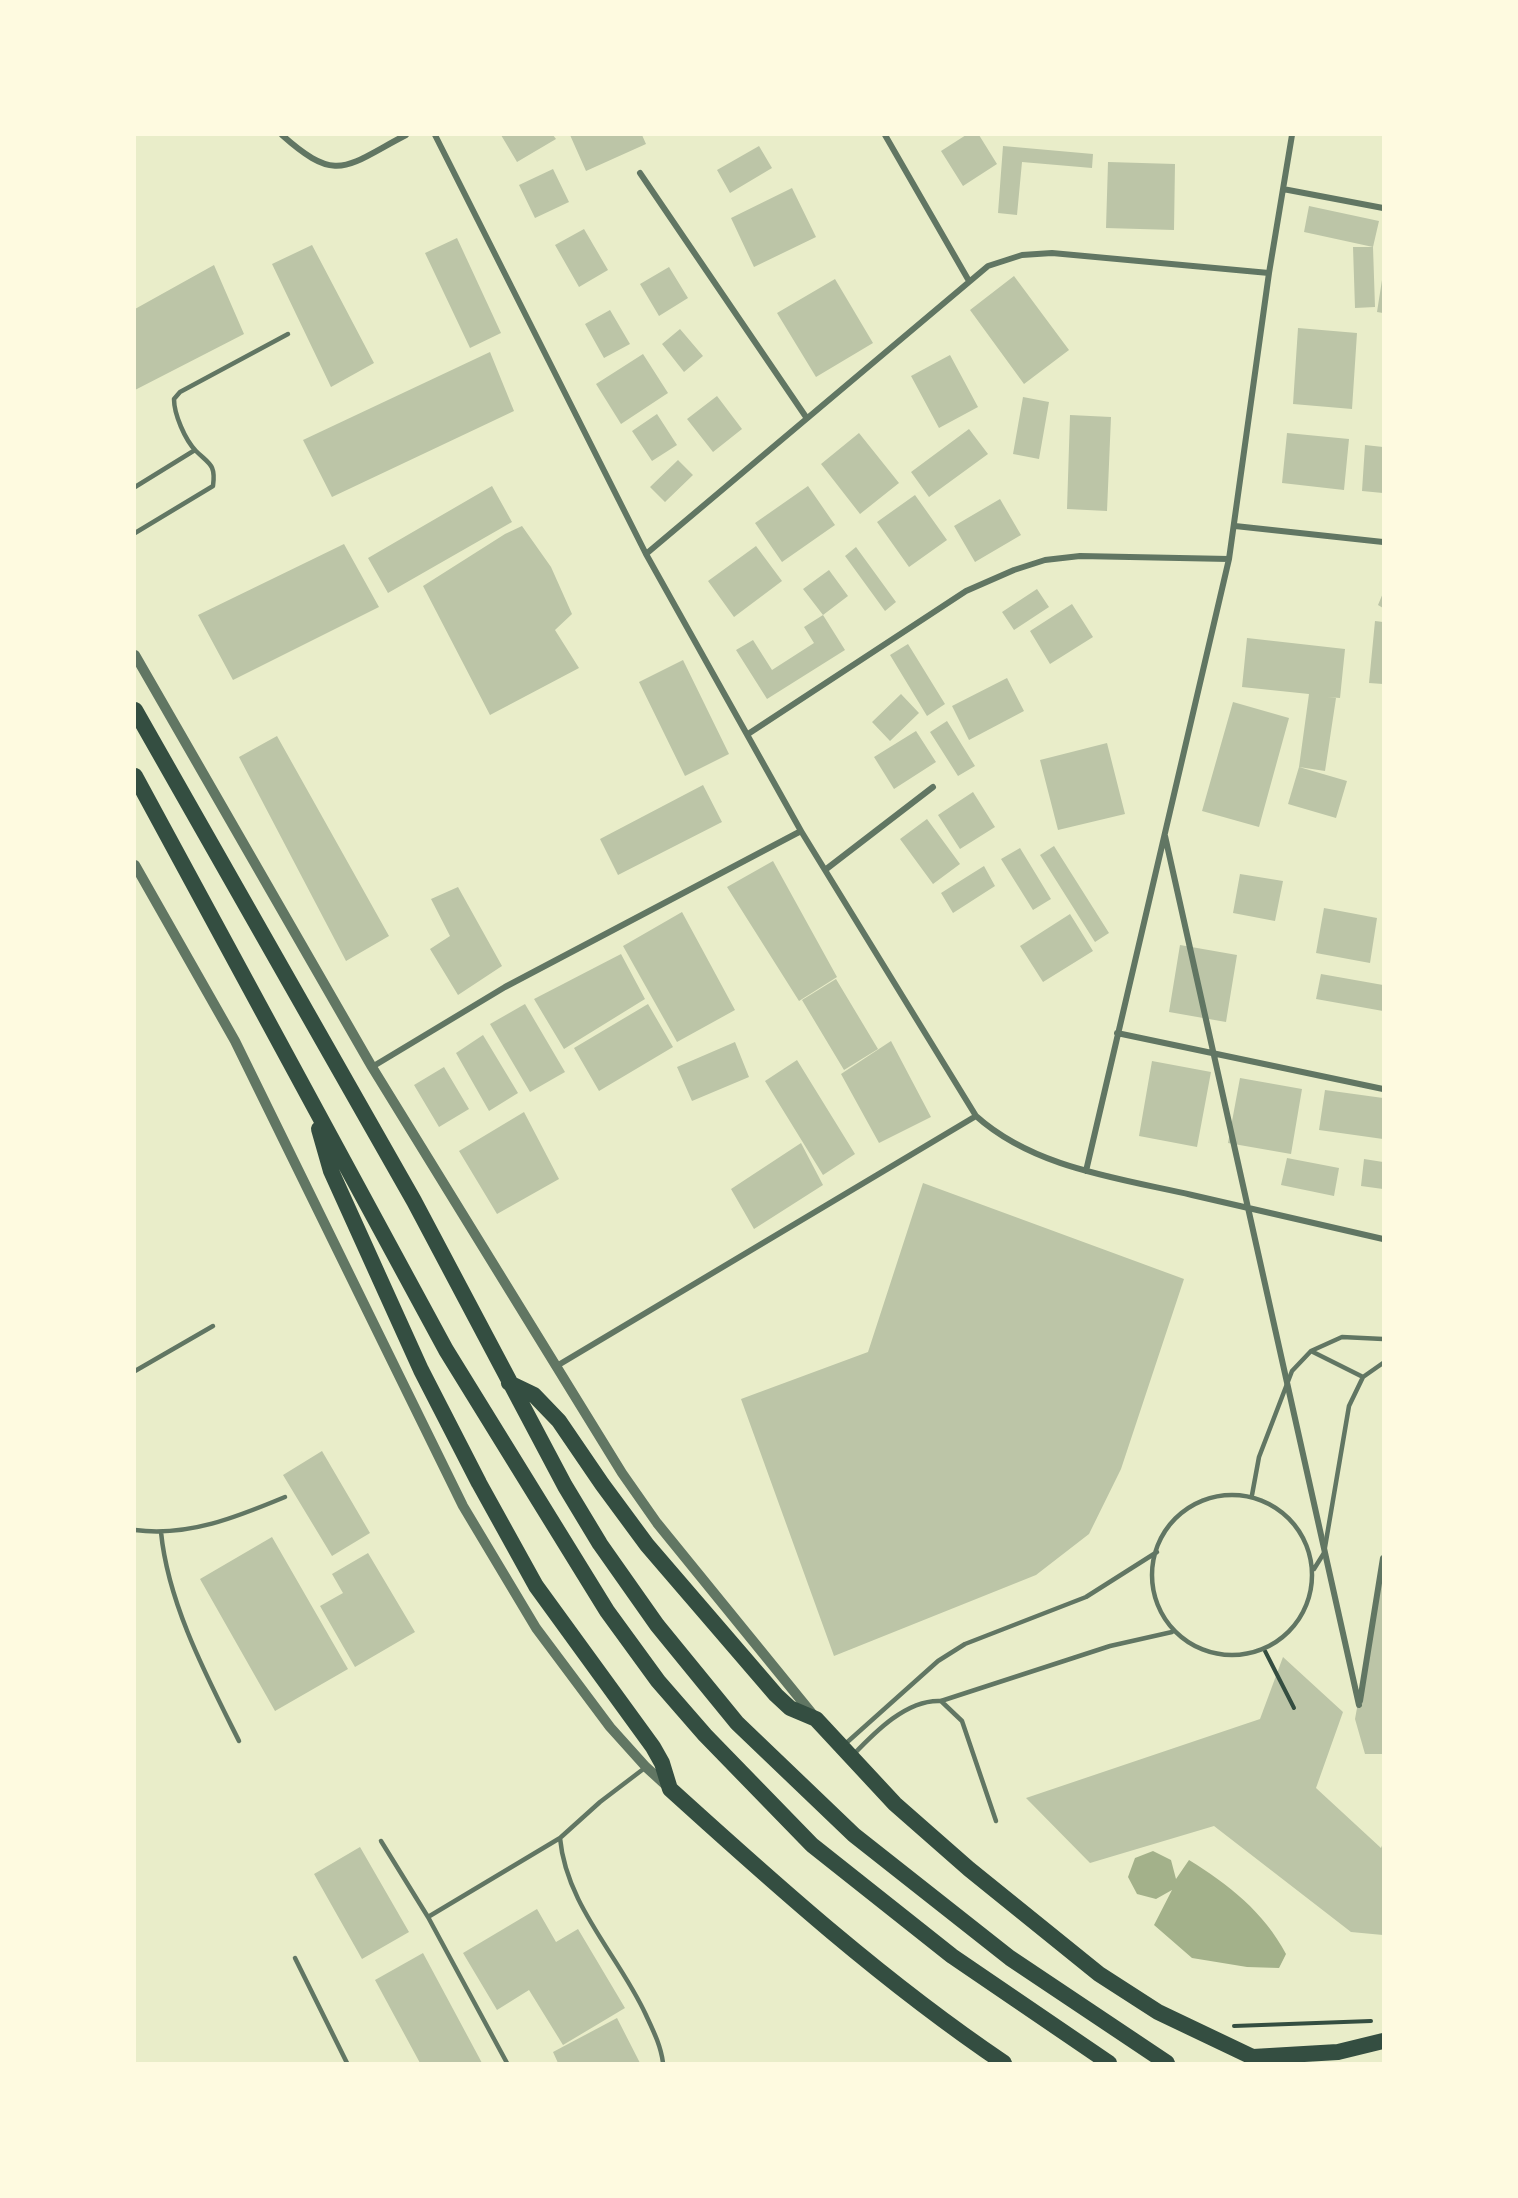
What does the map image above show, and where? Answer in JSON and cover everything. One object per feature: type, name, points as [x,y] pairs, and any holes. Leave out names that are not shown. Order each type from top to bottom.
[{"type":"highway","points":[[135,710],[414,1201],[509,1383],[600,1544],[657,1625],[737,1723],[854,1835],[1010,1958],[1167,2063]]},
{"type":"highway","points":[[135,776],[446,1350],[607,1611],[658,1681],[705,1735],[812,1845],[952,1956],[1109,2063]]},
{"type":"highway","points":[[310,1096],[332,1171],[421,1370],[479,1483],[536,1586],[653,1747],[662,1763],[670,1789],[793,1900],[943,2022],[1004,2063]]},
{"type":"highway","points":[[509,1383],[534,1395],[560,1421],[602,1484],[647,1545],[776,1695],[790,1708],[816,1719],[895,1804],[969,1869],[1100,1974],[1158,2012],[1259,2060],[1338,2052],[1383,2041]]},
{"type":"street","points":[[282,135],[307,157],[327,166],[344,167],[405,135]]},
{"type":"street","points":[[435,135],[646,554],[801,831],[976,1116],[993,1132],[1024,1150],[1086,1171],[1383,1239]]},
{"type":"street","points":[[885,135],[969,281]]},
{"type":"street","points":[[1086,1171],[1229,559],[1269,273],[1292,135]]},
{"type":"street","points":[[640,173],[806,417]]},
{"type":"street","points":[[1283,189],[1383,208]]},
{"type":"street","points":[[646,554],[988,266],[1022,255],[1052,253],[1269,273]]},
{"type":"street","points":[[1235,526],[1383,542]]},
{"type":"street","points":[[748,734],[966,591],[1014,570],[1045,560],[1080,556],[1229,559]]},
{"type":"street","points":[[135,655],[372,1067],[555,1367],[657,1522],[816,1719]]},
{"type":"street","points":[[825,870],[933,787]]},
{"type":"street","points":[[372,1067],[505,987],[801,831]]},
{"type":"street","points":[[1164,832],[1359,1705]]},
{"type":"street","points":[[135,865],[236,1041],[464,1506],[536,1628],[610,1726],[645,1767],[670,1789]]},
{"type":"street","points":[[1117,1033],[1383,1089]]},
{"type":"street","points":[[555,1367],[976,1116]]},
{"type":"street","points":[[1359,1705],[1383,1558]]},
{"type":"street","points":[[1359,1705],[1383,1567]]},
{"type":"lane","points":[[135,533],[213,486],[212,467],[207,458],[195,450],[174,411],[174,399],[180,392],[288,334]]},
{"type":"lane","points":[[135,487],[195,450]]},
{"type":"lane","points":[[135,1371],[213,1326]]},
{"type":"lane","points":[[1252,1495],[1259,1457],[1292,1371],[1311,1352],[1342,1337],[1383,1339]]},
{"type":"lane","points":[[1311,1352],[1363,1377]]},
{"type":"lane","points":[[1314,1569],[1295,1522],[1252,1495],[1203,1498],[1161,1533],[1150,1587],[1172,1632],[1215,1657],[1265,1651],[1302,1618],[1314,1569],[1324,1553],[1348,1406],[1363,1377],[1383,1363]]},
{"type":"lane","points":[[135,1530],[161,1532],[229,1520],[285,1497]]},
{"type":"lane","points":[[161,1532],[168,1577],[212,1686],[239,1741]]},
{"type":"lane","points":[[847,1752],[938,1661],[965,1644],[1086,1597],[1157,1552]]},
{"type":"lane","points":[[847,1752],[918,1703],[941,1701],[1110,1646],[1172,1632]]},
{"type":"lane","points":[[941,1701],[962,1721],[996,1821]]},
{"type":"lane","points":[[428,1917],[560,1838],[600,1802],[645,1767]]},
{"type":"lane","points":[[560,1838],[562,1861],[571,1887],[635,1991],[655,2034],[663,2063]]},
{"type":"lane","points":[[381,1841],[428,1917],[507,2063]]},
{"type":"lane","points":[[295,1958],[347,2063]]},
{"type":"path","points":[[1265,1651],[1294,1708]]},
{"type":"path","points":[[1225,2026],[1377,2020]]},
{"type":"shaded area","points":[[1153,1851],[1171,1860],[1176,1879],[1189,1860],[1244,1900],[1267,1925],[1286,1954],[1279,1968],[1247,1967],[1192,1958],[1154,1925],[1172,1890],[1156,1899],[1137,1894],[1128,1877],[1135,1858]]},
{"type":"building","points":[[501,135],[553,135],[556,139],[517,162]]},
{"type":"building","points":[[570,135],[642,135],[646,144],[586,171]]},
{"type":"building","points":[[966,135],[979,135],[997,164],[963,186],[941,151]]},
{"type":"building","points":[[759,146],[772,168],[730,193],[717,170]]},
{"type":"building","points":[[1003,146],[1093,154],[1092,168],[1022,162],[1017,215],[998,213]]},
{"type":"building","points":[[1108,162],[1175,164],[1174,230],[1106,228]]},
{"type":"building","points":[[553,169],[569,202],[535,218],[519,185]]},
{"type":"building","points":[[792,188],[816,237],[754,267],[731,218]]},
{"type":"building","points":[[1309,206],[1379,221],[1373,247],[1304,232]]},
{"type":"building","points":[[584,229],[608,270],[579,287],[555,245]]},
{"type":"building","points":[[457,238],[501,333],[470,348],[425,253]]},
{"type":"building","points":[[312,245],[374,363],[331,387],[272,264]]},
{"type":"building","points":[[1353,247],[1373,247],[1375,307],[1355,308]]},
{"type":"building","points":[[214,265],[244,334],[135,390],[135,309]]},
{"type":"building","points":[[669,267],[688,298],[659,316],[640,284]]},
{"type":"building","points":[[1014,276],[1069,350],[1024,384],[970,310]]},
{"type":"building","points":[[835,279],[873,343],[816,377],[777,313]]},
{"type":"building","points":[[1383,280],[1383,313],[1377,312]]},
{"type":"building","points":[[610,310],[630,344],[604,358],[585,324]]},
{"type":"building","points":[[1298,328],[1357,333],[1352,409],[1293,404]]},
{"type":"building","points":[[680,329],[703,356],[684,372],[662,344]]},
{"type":"building","points":[[490,352],[514,411],[332,497],[303,440]]},
{"type":"building","points":[[643,354],[668,393],[621,424],[596,384]]},
{"type":"building","points":[[950,355],[978,407],[939,428],[911,376]]},
{"type":"building","points":[[717,396],[742,429],[713,452],[687,419]]},
{"type":"building","points":[[1023,397],[1049,402],[1039,459],[1013,454]]},
{"type":"building","points":[[657,414],[677,445],[652,461],[632,431]]},
{"type":"building","points":[[1070,415],[1111,417],[1107,511],[1067,509]]},
{"type":"building","points":[[969,429],[988,454],[929,497],[911,472]]},
{"type":"building","points":[[859,433],[899,483],[860,514],[821,464]]},
{"type":"building","points":[[1287,433],[1349,439],[1344,490],[1282,483]]},
{"type":"building","points":[[1365,445],[1383,447],[1383,493],[1362,491]]},
{"type":"building","points":[[678,460],[693,475],[665,502],[650,487]]},
{"type":"building","points":[[492,486],[512,522],[388,593],[368,558]]},
{"type":"building","points":[[808,486],[835,525],[782,562],[755,523]]},
{"type":"building","points":[[915,495],[947,540],[909,567],[877,522]]},
{"type":"building","points":[[1000,499],[1021,535],[975,562],[954,526]]},
{"type":"building","points":[[522,526],[551,567],[572,614],[555,630],[579,668],[490,715],[423,586],[505,534]]},
{"type":"building","points":[[344,544],[379,607],[233,680],[198,615]]},
{"type":"building","points":[[756,546],[782,581],[734,617],[708,581]]},
{"type":"building","points":[[856,547],[896,602],[885,611],[845,556]]},
{"type":"building","points":[[829,570],[848,596],[823,615],[803,589]]},
{"type":"building","points":[[1037,589],[1049,607],[1014,630],[1002,612]]},
{"type":"building","points":[[1383,593],[1383,608],[1378,605]]},
{"type":"building","points":[[1072,604],[1093,637],[1050,664],[1030,631]]},
{"type":"building","points":[[823,615],[845,650],[767,699],[736,650],[753,640],[772,670],[814,643],[804,627]]},
{"type":"building","points":[[1375,621],[1383,622],[1383,684],[1369,683]]},
{"type":"building","points":[[1247,638],[1345,649],[1340,698],[1328,697],[1336,698],[1325,771],[1299,767],[1309,694],[1242,687]]},
{"type":"building","points":[[908,644],[945,704],[927,716],[890,655]]},
{"type":"building","points":[[683,660],[729,754],[685,776],[639,682]]},
{"type":"building","points":[[1007,678],[1024,711],[969,740],[952,706]]},
{"type":"building","points":[[901,694],[919,713],[890,741],[872,722]]},
{"type":"building","points":[[1233,702],[1289,718],[1259,827],[1202,811]]},
{"type":"building","points":[[947,721],[975,766],[958,776],[930,732]]},
{"type":"building","points":[[916,731],[936,762],[894,789],[874,757]]},
{"type":"building","points":[[277,736],[389,936],[346,961],[239,757]]},
{"type":"building","points":[[1107,743],[1125,814],[1058,830],[1040,760]]},
{"type":"building","points":[[1299,767],[1347,781],[1336,818],[1288,804]]},
{"type":"building","points":[[703,785],[722,822],[618,875],[600,839]]},
{"type":"building","points":[[973,792],[995,827],[960,849],[938,815]]},
{"type":"building","points":[[927,819],[960,864],[933,884],[900,839]]},
{"type":"building","points":[[1054,846],[1109,933],[1095,942],[1040,855]]},
{"type":"building","points":[[1020,848],[1051,899],[1033,910],[1001,859]]},
{"type":"building","points":[[773,861],[837,977],[799,1001],[727,887]]},
{"type":"building","points":[[984,866],[995,886],[953,913],[941,893]]},
{"type":"building","points":[[1240,874],[1283,881],[1275,921],[1233,913]]},
{"type":"building","points":[[458,887],[502,966],[458,995],[430,949],[450,936],[431,899]]},
{"type":"building","points":[[1324,908],[1377,918],[1370,963],[1316,953]]},
{"type":"building","points":[[682,912],[735,1010],[677,1042],[623,946]]},
{"type":"building","points":[[1070,914],[1093,951],[1043,982],[1020,946]]},
{"type":"building","points":[[1180,945],[1237,955],[1226,1022],[1169,1012]]},
{"type":"building","points":[[621,954],[645,999],[564,1049],[534,999]]},
{"type":"building","points":[[1321,974],[1383,985],[1383,1011],[1316,999]]},
{"type":"building","points":[[836,979],[878,1049],[844,1070],[802,1000]]},
{"type":"building","points":[[525,1004],[565,1072],[530,1092],[490,1024]]},
{"type":"building","points":[[648,1004],[673,1047],[599,1091],[574,1048]]},
{"type":"building","points":[[483,1035],[518,1093],[489,1111],[456,1053]]},
{"type":"building","points":[[891,1041],[931,1117],[879,1143],[841,1074]]},
{"type":"building","points":[[735,1042],[749,1077],[692,1101],[677,1067]]},
{"type":"building","points":[[797,1060],[855,1154],[823,1175],[765,1081]]},
{"type":"building","points":[[1152,1061],[1211,1072],[1197,1147],[1139,1136]]},
{"type":"building","points":[[444,1067],[469,1109],[439,1127],[414,1085]]},
{"type":"building","points":[[1240,1078],[1302,1089],[1291,1154],[1228,1143]]},
{"type":"building","points":[[1325,1090],[1383,1098],[1383,1139],[1319,1130]]},
{"type":"building","points":[[524,1112],[559,1179],[497,1214],[459,1151]]},
{"type":"building","points":[[801,1143],[823,1185],[754,1229],[731,1189]]},
{"type":"building","points":[[1287,1158],[1339,1168],[1334,1196],[1281,1185]]},
{"type":"building","points":[[1364,1159],[1383,1162],[1383,1189],[1361,1186]]},
{"type":"building","points":[[923,1183],[1184,1279],[1121,1469],[1089,1534],[1036,1575],[834,1656],[741,1399],[868,1352]]},
{"type":"building","points":[[322,1451],[370,1533],[332,1556],[283,1475]]},
{"type":"building","points":[[272,1537],[348,1669],[275,1711],[200,1579]]},
{"type":"building","points":[[368,1553],[415,1632],[355,1667],[320,1606],[343,1593],[332,1574]]},
{"type":"building","points":[[1383,1565],[1383,1754],[1365,1754],[1355,1719]]},
{"type":"building","points":[[1283,1657],[1343,1712],[1316,1788],[1381,1848],[1383,1843],[1383,1935],[1351,1932],[1214,1826],[1090,1863],[1026,1798],[1260,1719]]},
{"type":"building","points":[[360,1847],[409,1932],[362,1959],[314,1874]]},
{"type":"building","points":[[537,1909],[556,1942],[578,1929],[625,2008],[563,2045],[529,1990],[497,2010],[463,1953]]},
{"type":"building","points":[[423,1953],[482,2063],[420,2063],[375,1980]]},
{"type":"building","points":[[617,2018],[640,2063],[558,2063],[553,2052]]}]
